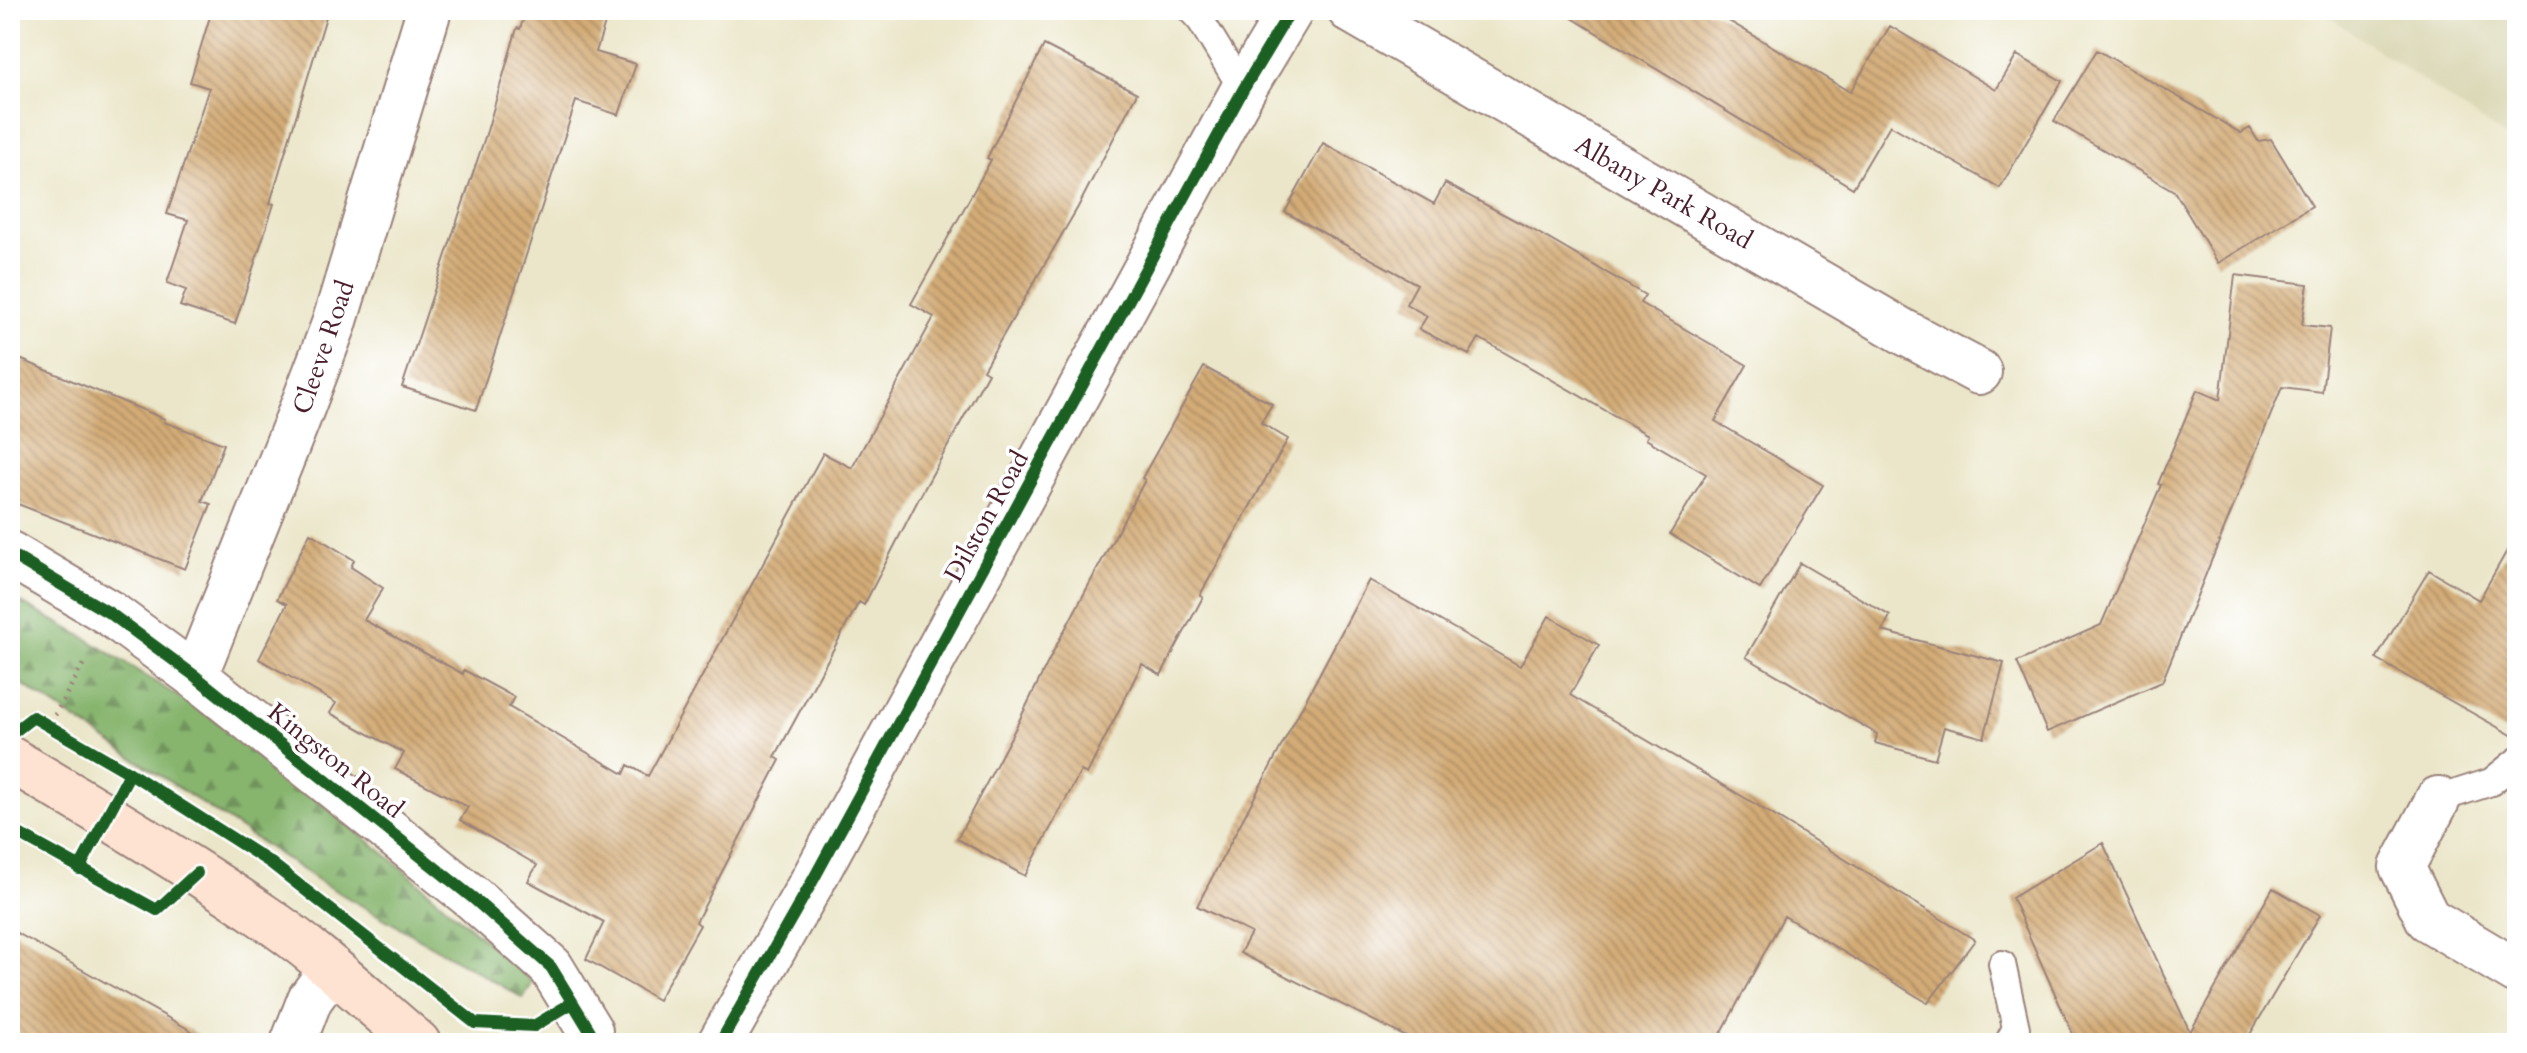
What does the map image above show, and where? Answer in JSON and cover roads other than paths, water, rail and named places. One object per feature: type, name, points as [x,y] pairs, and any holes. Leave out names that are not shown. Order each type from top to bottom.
[{"type":"main road","points":[[10,759],[265,917],[332,969],[418,1043]]},
{"type":"street","name":"Cleeve Road","points":[[195,676],[334,324],[429,10]]},
{"type":"street","name":"Dilston Road","points":[[720,1043],[812,882],[1243,90],[1291,10]]},
{"type":"street","name":"Albany Park Road","points":[[1350,10],[1904,332],[1979,372]]},
{"type":"street","name":"Kingston Road","points":[[10,554],[111,614],[195,676],[473,898],[551,967],[590,1031],[590,1043]]},
{"type":"street","points":[[2438,799],[2402,867],[2428,919],[2517,972]]},
{"type":"street","points":[[293,1043],[310,999],[332,969]]},
{"type":"lane","points":[[1191,10],[1243,90]]},
{"type":"lane","points":[[2438,799],[2491,782],[2517,761]]},
{"type":"lane","points":[[2002,964],[2016,1028],[2008,1043]]}]
